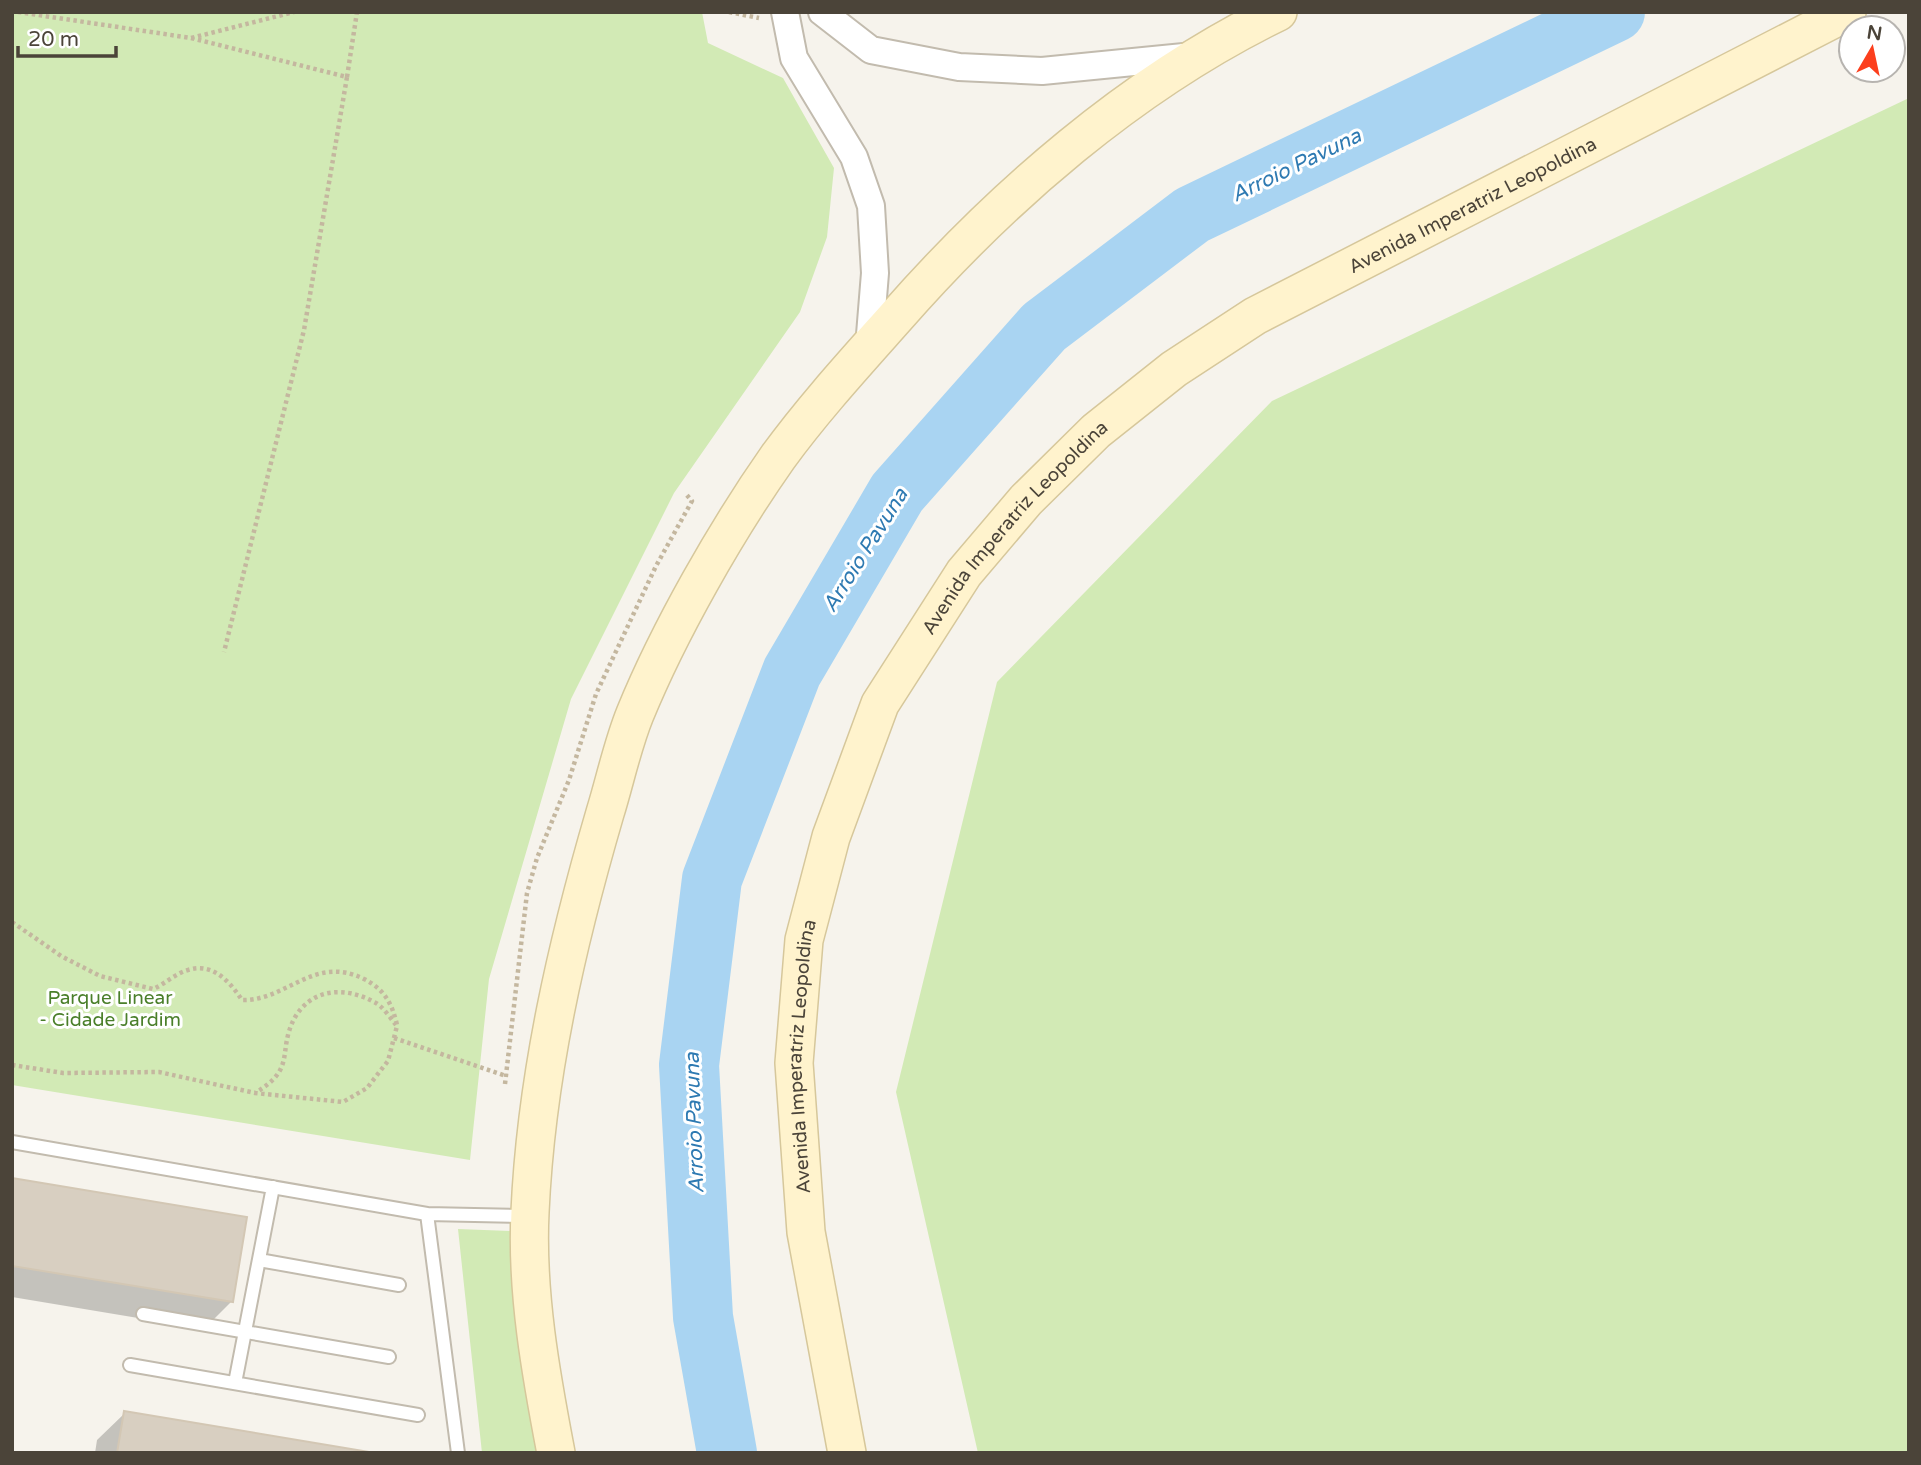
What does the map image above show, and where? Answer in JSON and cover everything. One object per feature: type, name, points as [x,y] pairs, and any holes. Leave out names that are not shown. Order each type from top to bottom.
[{"type":"street","points":[[785,12],[794,58],[854,157],[871,206],[875,273],[869,347]]},
{"type":"street","points":[[822,12],[871,50],[959,67],[1042,71],[1202,55]]},
{"type":"street","points":[[555,1453],[536,1322],[530,1216],[541,1088],[582,891],[635,715],[698,586],[779,457],[869,347],[951,254],[1033,181],[1144,94],[1202,55],[1278,12]]},
{"type":"street","name":"Avenida Imperatriz Leopoldina","points":[[847,1453],[806,1232],[794,1063],[804,940],[831,837],[880,704],[964,573],[1026,500],[1096,431],[1174,369],[1255,316],[1847,12]]},
{"type":"lane","points":[[12,1142],[427,1214],[530,1216]]},
{"type":"lane","points":[[235,1383],[272,1187]]},
{"type":"lane","points":[[427,1214],[458,1453]]},
{"type":"lane","points":[[258,1260],[399,1285]]},
{"type":"lane","points":[[144,1314],[389,1357]]},
{"type":"lane","points":[[130,1365],[418,1415]]},
{"type":"path","points":[[18,12],[191,38],[348,77]]},
{"type":"path","points":[[191,38],[293,12]]},
{"type":"path","points":[[224,652],[304,330],[357,12]]},
{"type":"path","points":[[12,922],[61,956],[100,976],[153,989],[188,970],[211,969],[231,983],[242,1000],[261,1001],[303,978],[326,971],[353,973],[376,985],[393,1004],[397,1026],[388,1061],[367,1088],[343,1102],[255,1093],[159,1072],[63,1073],[12,1065]]},
{"type":"path","points":[[255,1093],[273,1083],[284,1066],[293,1021],[310,998],[341,990],[377,1002],[397,1026]]},
{"type":"path","points":[[394,1038],[541,1088]]},
{"type":"green space","name":"Parque Linear - Cidade Jardim","points":[[12,12],[702,12],[708,43],[783,78],[834,168],[827,237],[800,312],[674,493],[571,699],[489,979],[470,1160],[12,1085]]},
{"type":"green space","points":[[1909,98],[1909,1453],[978,1453],[896,1092],[997,682],[1272,401]]},
{"type":"green space","points":[[458,1229],[512,1231],[539,1453],[482,1453]]},
{"type":"building","points":[[12,1178],[247,1217],[233,1302],[12,1266]]},
{"type":"building","points":[[124,1411],[375,1453],[117,1453]]},
{"type":"waterway","name":"Arroio Pavuna","points":[[727,1453],[703,1317],[689,1065],[712,879],[792,672],[897,493],[1044,327],[1192,215],[1615,12]]}]
